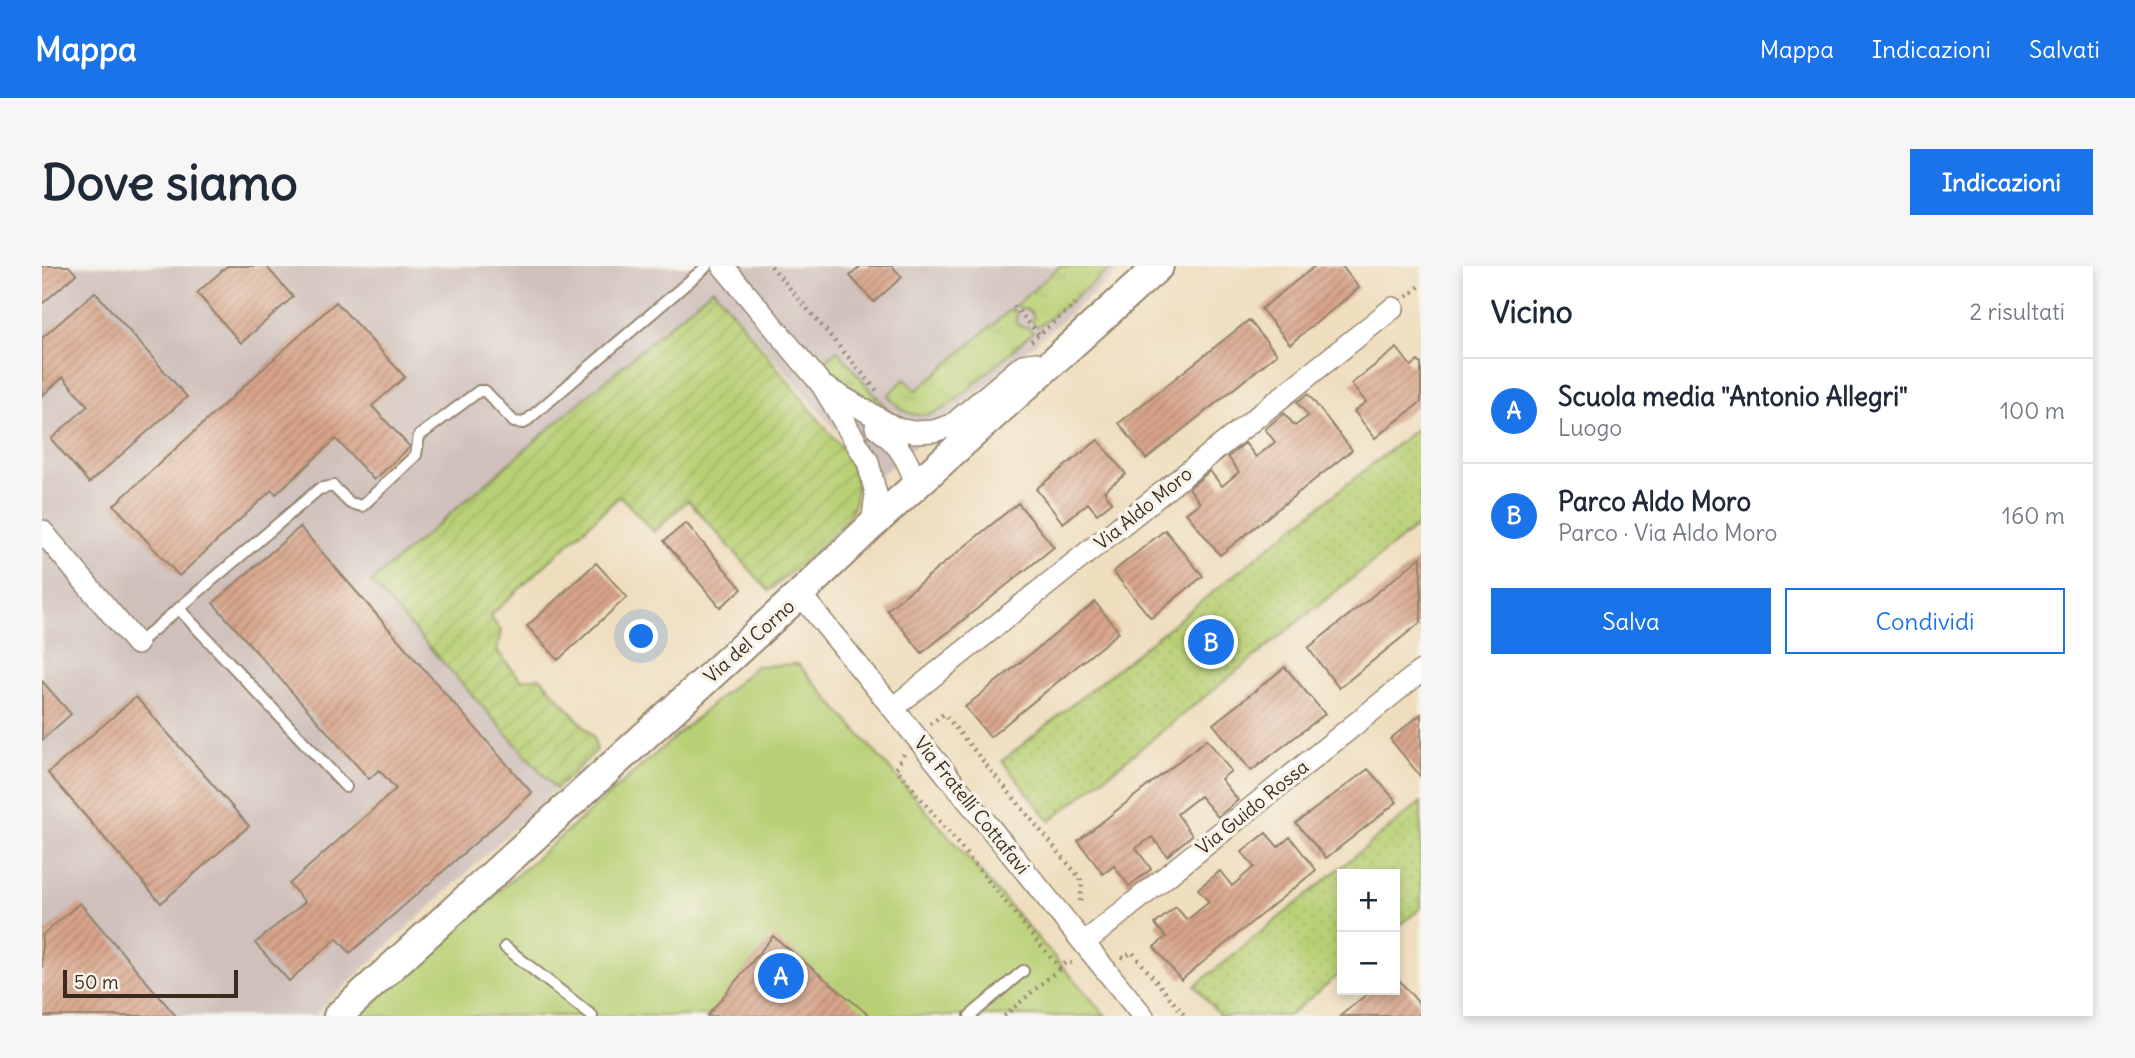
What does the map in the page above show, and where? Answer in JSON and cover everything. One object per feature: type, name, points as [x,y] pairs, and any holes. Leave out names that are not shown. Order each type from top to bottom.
[{"type":"street","points":[[723,266],[821,385],[868,462],[876,494],[872,525]]},
{"type":"street","name":"Via del Corno","points":[[338,1016],[872,525],[1159,266]]},
{"type":"street","name":"Via Aldo Moro","points":[[893,708],[1393,308]]},
{"type":"street","points":[[821,385],[897,429],[934,431],[952,425],[1023,365],[1036,363],[1047,368]]},
{"type":"street","points":[[821,385],[888,436],[904,453],[917,485]]},
{"type":"street","points":[[42,531],[137,644]]},
{"type":"street","name":"Via Fratelli Cottafavi","points":[[800,594],[1143,1016]]},
{"type":"street","name":"Via Guido Rossa","points":[[1084,943],[1421,671]]},
{"type":"lane","points":[[137,644],[319,489],[333,486],[350,503],[362,506],[416,455],[419,436],[479,391],[485,391],[514,422],[524,423],[707,266]]},
{"type":"lane","points":[[179,609],[346,787]]},
{"type":"lane","points":[[505,947],[592,1016]]},
{"type":"lane","points":[[970,1016],[1023,971]]},
{"type":"path","points":[[771,266],[885,400]]},
{"type":"path","points":[[1028,343],[1080,300]]},
{"type":"path","points":[[1014,306],[1039,334]]},
{"type":"path","points":[[926,723],[931,724],[944,714],[1080,878],[1082,884],[1079,903],[1082,908]]},
{"type":"path","points":[[900,772],[1058,967],[1004,1016]]},
{"type":"path","points":[[1119,952],[1124,958],[1132,952],[1185,1016]]},
{"type":"shaded area","points":[[42,266],[1125,266],[878,478],[712,288],[372,581],[556,789],[313,1016],[42,1016]]},
{"type":"green space","points":[[1060,266],[1114,266],[1038,327],[1032,322],[1034,317],[1030,312],[1016,305]]},
{"type":"green space","points":[[713,288],[845,452],[856,480],[852,510],[838,529],[769,591],[688,500],[654,532],[620,496],[490,616],[501,631],[497,651],[521,680],[540,677],[593,736],[597,750],[556,789],[371,582]]},
{"type":"green space","points":[[1012,308],[1017,314],[1018,324],[1033,332],[949,405],[925,415],[912,414],[900,408],[888,395],[905,379],[916,391]]},
{"type":"green space","points":[[837,350],[896,420],[859,394],[823,362]]},
{"type":"green space","points":[[1421,425],[1421,523],[1050,821],[1002,761]]},
{"type":"green space","points":[[798,664],[1106,1016],[356,1016],[756,666]]},
{"type":"green space","points":[[1421,802],[1421,908],[1400,925],[1400,869],[1339,869]]},
{"type":"green space","points":[[1337,870],[1337,976],[1288,1016],[1220,1016],[1195,986]]},
{"type":"building","points":[[42,266],[69,266],[76,274],[42,304]]},
{"type":"building","points":[[227,266],[266,266],[293,297],[241,343],[197,293]]},
{"type":"building","points":[[861,266],[892,266],[902,277],[874,302],[850,276]]},
{"type":"building","points":[[1315,266],[1342,266],[1359,288],[1290,344],[1261,309]]},
{"type":"building","points":[[95,292],[187,397],[89,483],[51,439],[88,406],[63,377],[42,396],[42,338]]},
{"type":"building","points":[[336,302],[405,377],[372,406],[410,447],[374,480],[336,439],[276,494],[272,490],[179,576],[114,505]]},
{"type":"building","points":[[1249,320],[1277,354],[1146,459],[1119,423]]},
{"type":"building","points":[[1397,348],[1411,366],[1418,361],[1421,364],[1421,402],[1375,438],[1354,411],[1366,402],[1351,384]]},
{"type":"building","points":[[1308,394],[1352,450],[1220,555],[1186,513],[1200,503],[1189,488],[1210,471],[1222,486],[1239,472],[1228,457],[1245,443],[1256,457],[1275,442],[1265,429],[1284,413],[1295,426],[1308,416],[1297,402]]},
{"type":"building","points":[[1098,440],[1126,474],[1104,491],[1112,502],[1097,514],[1088,503],[1063,523],[1036,489]]},
{"type":"building","points":[[1018,503],[1054,547],[922,653],[887,610]]},
{"type":"building","points":[[686,523],[742,589],[720,607],[664,541]]},
{"type":"building","points":[[300,527],[532,793],[350,953],[337,938],[289,981],[255,943],[305,902],[289,884],[396,789],[379,770],[369,779],[213,603]]},
{"type":"building","points":[[1165,530],[1203,576],[1151,618],[1113,572]]},
{"type":"building","points":[[1421,557],[1421,622],[1339,688],[1308,648]]},
{"type":"building","points":[[596,563],[627,597],[558,660],[527,626]]},
{"type":"building","points":[[1095,602],[1119,632],[990,737],[965,707]]},
{"type":"building","points":[[1285,667],[1325,714],[1251,771],[1213,724]]},
{"type":"building","points":[[42,681],[71,714],[42,740]]},
{"type":"building","points":[[136,697],[249,826],[161,903],[48,773]]},
{"type":"building","points":[[1421,714],[1421,777],[1390,739]]},
{"type":"building","points":[[1207,739],[1231,771],[1221,779],[1238,800],[1218,817],[1200,796],[1177,814],[1192,835],[1167,856],[1152,837],[1136,848],[1151,869],[1129,886],[1114,866],[1103,874],[1078,841]]},
{"type":"building","points":[[1368,769],[1397,802],[1326,858],[1296,823]]},
{"type":"building","points":[[1266,833],[1278,847],[1290,837],[1316,870],[1181,980],[1154,947],[1166,937],[1155,924],[1176,907],[1187,920],[1209,902],[1198,889],[1220,871],[1232,886],[1254,867],[1242,852]]},
{"type":"building","points":[[80,903],[176,1016],[42,1016],[42,935]]},
{"type":"building","points":[[773,936],[870,1016],[707,1016]]},
{"type":"building","points":[[1400,981],[1421,1006],[1418,1016],[1340,1016],[1366,995],[1400,995]]},
{"type":"place","name":"Parco Aldo Moro","points":[[1211,642]]},
{"type":"place","name":"Scuola media \"Antonio Allegri\"","points":[[781,976]]}]
